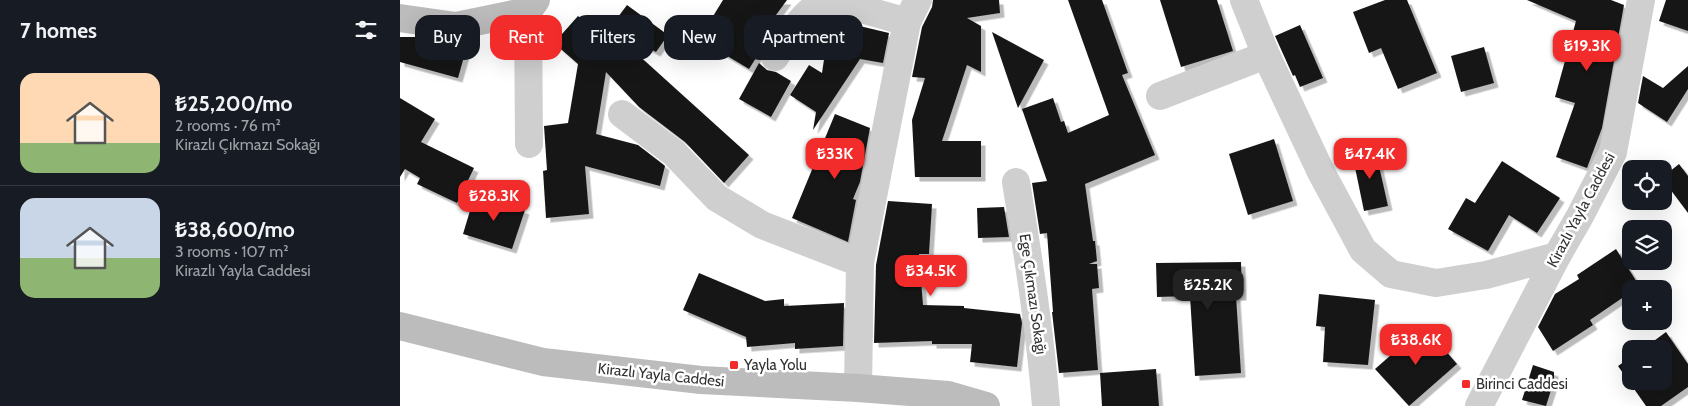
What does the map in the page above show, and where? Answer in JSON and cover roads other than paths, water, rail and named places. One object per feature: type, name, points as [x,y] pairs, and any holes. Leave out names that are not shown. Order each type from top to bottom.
[{"type":"main road","points":[[400,18],[456,26],[532,6]]},
{"type":"main road","name":"Kirazlı Yayla Caddesi","points":[[400,326],[543,362],[701,380],[858,388],[986,406]]},
{"type":"street","points":[[1244,0],[1266,54],[1321,172],[1363,250],[1391,274],[1436,283],[1486,275],[1557,256]]},
{"type":"street","name":"Kirazlı Yayla Caddesi","points":[[1479,406],[1613,152],[1641,0]]},
{"type":"street","points":[[807,15],[815,7],[825,2],[912,11],[860,263],[858,388]]},
{"type":"street","points":[[529,144],[532,6]]},
{"type":"street","points":[[1160,96],[1266,54]]},
{"type":"street","points":[[622,114],[674,154],[717,198],[762,224],[860,263]]},
{"type":"street","name":"Ege Çıkmazı Sokağı","points":[[1016,182],[1035,296],[1042,349],[1046,406]]},
{"type":"place","name":"Yayla Yolu","points":[[734,365]]},
{"type":"place","name":"Birinci Caddesi","points":[[1466,384]]}]
